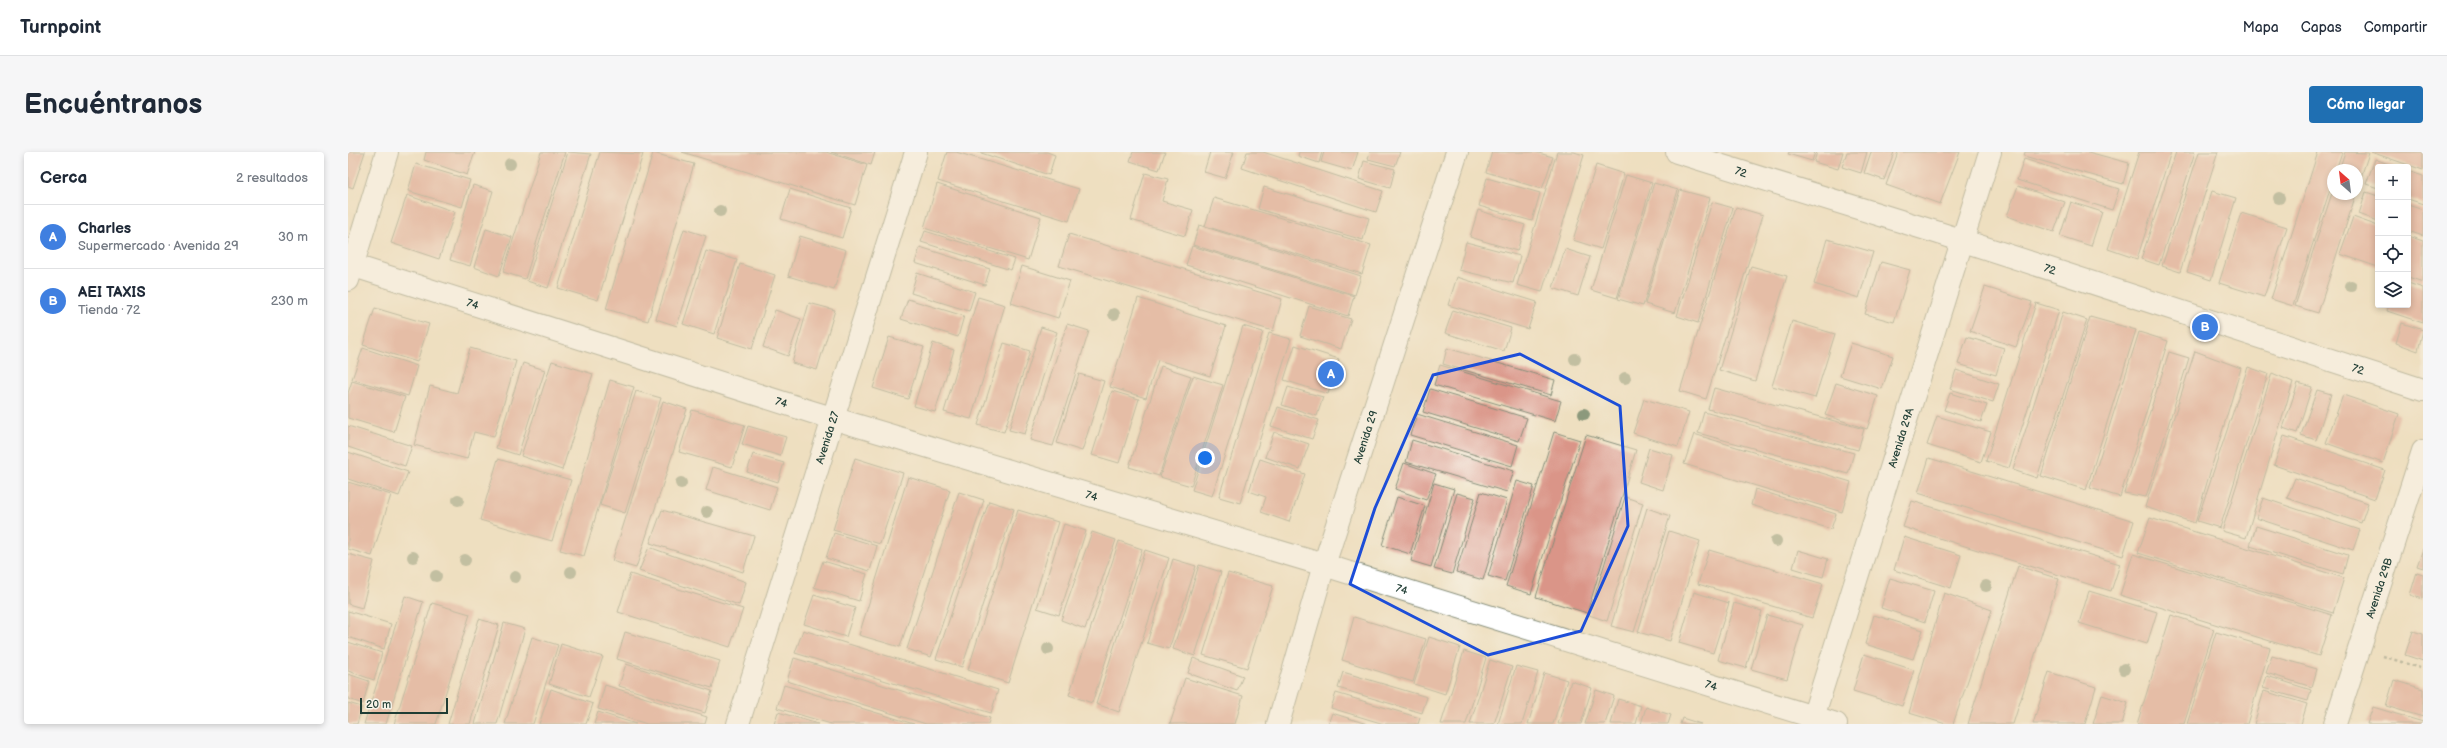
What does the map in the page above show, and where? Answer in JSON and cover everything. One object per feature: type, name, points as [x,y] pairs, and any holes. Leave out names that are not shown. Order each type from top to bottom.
[{"type":"street","points":[[350,270],[387,152]]},
{"type":"street","name":"Avenida 27","points":[[738,724],[916,152]]},
{"type":"street","name":"Avenida 29","points":[[1278,724],[1324,565],[1456,152]]},
{"type":"street","name":"72","points":[[1677,152],[1962,240],[2423,390]]},
{"type":"street","name":"Avenida 29A","points":[[1812,720],[1990,152]]},
{"type":"street","name":"74","points":[[350,270],[832,418],[1324,565],[1812,720],[1836,724]]},
{"type":"street","name":"Avenida 29B","points":[[2335,724],[2423,451]]},
{"type":"path","points":[[2383,656],[2423,669]]},
{"type":"highlighted area","points":[[1520,354],[1620,406],[1628,526],[1581,631],[1488,655],[1350,584],[1375,508],[1433,375]]},
{"type":"building","points":[[348,152],[365,152],[353,188],[348,186]]},
{"type":"building","points":[[426,152],[475,152],[467,175],[424,160]]},
{"type":"building","points":[[541,152],[565,152],[525,279],[503,272]]},
{"type":"building","points":[[568,152],[591,154],[548,288],[527,281]]},
{"type":"building","points":[[600,152],[643,154],[598,300],[558,288]]},
{"type":"building","points":[[682,152],[826,152],[867,165],[855,205]]},
{"type":"building","points":[[831,152],[875,152],[871,165]]},
{"type":"building","points":[[947,152],[956,152],[1079,189],[1069,221],[938,181]]},
{"type":"building","points":[[978,152],[1047,152],[1055,155],[1049,175]]},
{"type":"building","points":[[1133,152],[1165,152],[1159,170],[1130,161]]},
{"type":"building","points":[[1210,152],[1234,152],[1225,178],[1204,172]]},
{"type":"building","points":[[1247,152],[1263,152],[1383,191],[1376,212],[1242,168]]},
{"type":"building","points":[[1299,152],[1322,152],[1319,163],[1298,156]]},
{"type":"building","points":[[1324,152],[1358,152],[1352,171],[1321,162]]},
{"type":"building","points":[[1370,152],[1400,152],[1395,166],[1368,159]]},
{"type":"building","points":[[1492,152],[1535,152],[1553,157],[1542,189],[1486,172]]},
{"type":"building","points":[[1557,152],[1574,152],[1584,155],[1542,292],[1517,285]]},
{"type":"building","points":[[1789,152],[1815,152],[1812,161],[1788,154]]},
{"type":"building","points":[[1817,152],[1843,152],[1838,169],[1814,162]]},
{"type":"building","points":[[1847,152],[1867,152],[1861,173],[1842,167]]},
{"type":"building","points":[[1871,152],[1894,152],[1884,180],[1864,173]]},
{"type":"building","points":[[1898,152],[1960,152],[1940,204],[1886,185]]},
{"type":"building","points":[[2025,152],[2088,152],[2129,163],[2123,184],[2024,156]]},
{"type":"building","points":[[2139,152],[2171,152],[2137,259],[2108,249]]},
{"type":"building","points":[[2176,152],[2195,152],[2159,265],[2141,259]]},
{"type":"building","points":[[2199,152],[2218,152],[2180,272],[2162,266]]},
{"type":"building","points":[[2318,152],[2342,152],[2338,164],[2327,164],[2327,199],[2293,306],[2271,299]]},
{"type":"building","points":[[2345,152],[2369,153],[2363,171],[2363,164],[2341,164]]},
{"type":"building","points":[[2371,152],[2423,152],[2423,170],[2411,166],[2411,164],[2406,164]]},
{"type":"building","points":[[653,153],[694,164],[648,321],[606,309]]},
{"type":"building","points":[[2024,159],[2119,189],[2112,210],[2017,180]]},
{"type":"building","points":[[2375,159],[2388,164],[2375,164],[2375,187],[2366,184]]},
{"type":"building","points":[[1364,161],[1395,169],[1390,188],[1359,179]]},
{"type":"building","points":[[416,164],[470,180],[462,207],[408,191]]},
{"type":"building","points":[[1596,165],[1624,174],[1601,249],[1573,240]]},
{"type":"building","points":[[2411,172],[2423,176],[2423,204],[2411,200]]},
{"type":"building","points":[[1145,173],[1168,179],[1162,201],[1193,210],[1185,236],[1131,220]]},
{"type":"building","points":[[1626,175],[1652,183],[1617,298],[1591,290]]},
{"type":"building","points":[[1487,178],[1540,193],[1532,221],[1479,206]]},
{"type":"building","points":[[1654,183],[1678,190],[1643,306],[1618,299]]},
{"type":"building","points":[[937,184],[1041,217],[1028,260],[924,228]]},
{"type":"building","points":[[473,185],[493,191],[470,266],[450,260]]},
{"type":"building","points":[[2018,186],[2065,202],[2054,232],[2007,216]]},
{"type":"building","points":[[1264,187],[1369,218],[1363,240],[1258,209]]},
{"type":"building","points":[[790,189],[851,208],[842,238],[781,219]]},
{"type":"building","points":[[1680,190],[1710,198],[1675,313],[1645,304]]},
{"type":"building","points":[[2212,191],[2236,198],[2211,280],[2187,272]]},
{"type":"building","points":[[2366,192],[2375,195],[2375,220],[2359,214]]},
{"type":"building","points":[[407,195],[455,212],[439,259],[391,243]]},
{"type":"building","points":[[1214,198],[1371,245],[1362,274],[1205,226]]},
{"type":"building","points":[[2330,200],[2354,200],[2318,313],[2295,306]]},
{"type":"building","points":[[1712,202],[1733,208],[1698,323],[1677,316]]},
{"type":"building","points":[[2071,202],[2102,212],[2091,246],[2060,236]]},
{"type":"building","points":[[2411,206],[2423,210],[2423,236],[2411,232]]},
{"type":"building","points":[[1736,207],[1763,215],[1706,399],[1680,391]]},
{"type":"building","points":[[1478,210],[1525,225],[1517,251],[1470,237]]},
{"type":"building","points":[[2241,213],[2287,227],[2264,297],[2219,283]]},
{"type":"building","points":[[2353,217],[2375,225],[2375,266],[2340,254]]},
{"type":"building","points":[[1199,225],[1361,276],[1355,295],[1193,245]]},
{"type":"building","points":[[486,229],[512,237],[499,276],[474,267]]},
{"type":"building","points":[[684,229],[706,236],[677,326],[656,319]]},
{"type":"building","points":[[925,231],[1015,259],[1011,270],[921,242]]},
{"type":"building","points":[[1069,234],[1282,299],[1273,331],[1059,266]]},
{"type":"building","points":[[800,236],[846,250],[834,290],[788,276]]},
{"type":"building","points":[[2411,237],[2423,241],[2423,282],[2411,278]]},
{"type":"building","points":[[1827,239],[1873,252],[1859,298],[1814,284]]},
{"type":"building","points":[[1466,242],[1520,256],[1513,283],[1459,270]]},
{"type":"building","points":[[1192,246],[1354,296],[1348,316],[1186,265]]},
{"type":"building","points":[[920,247],[990,269],[985,285],[915,263]]},
{"type":"building","points":[[1565,249],[1590,257],[1578,296],[1553,288]]},
{"type":"building","points":[[706,251],[737,260],[714,334],[683,324]]},
{"type":"building","points":[[1881,262],[1910,270],[1894,322],[1865,314]]},
{"type":"building","points":[[740,264],[775,275],[752,349],[717,338]]},
{"type":"building","points":[[1022,266],[1070,281],[1058,318],[1011,303]]},
{"type":"building","points":[[1751,266],[1787,276],[1755,381],[1719,370]]},
{"type":"building","points":[[917,273],[975,292],[969,311],[911,293]]},
{"type":"building","points":[[1457,277],[1537,302],[1528,329],[1448,305]]},
{"type":"building","points":[[2411,284],[2423,288],[2423,323],[2387,311],[2388,308],[2411,308]]},
{"type":"building","points":[[1985,287],[2032,302],[2016,347],[1970,331]]},
{"type":"building","points":[[978,297],[1005,305],[971,419],[944,412]]},
{"type":"building","points":[[1138,298],[1226,326],[1210,376],[1158,360],[1146,398],[1110,387]]},
{"type":"building","points":[[908,299],[964,316],[958,337],[901,319]]},
{"type":"building","points":[[809,303],[835,310],[817,370],[792,363]]},
{"type":"building","points":[[2036,303],[2059,310],[2009,468],[1986,461]]},
{"type":"building","points":[[1309,306],[1351,319],[1341,349],[1300,336]]},
{"type":"building","points":[[375,308],[429,324],[417,362],[363,345]]},
{"type":"building","points":[[775,310],[801,319],[788,356],[763,347]]},
{"type":"building","points":[[1453,310],[1511,328],[1504,351],[1445,333]]},
{"type":"building","points":[[2063,312],[2087,320],[2037,478],[2013,470]]},
{"type":"building","points":[[2090,317],[2136,330],[2086,490],[2041,476]]},
{"type":"building","points":[[1792,321],[1835,334],[1815,398],[1772,386]]},
{"type":"building","points":[[2402,323],[2423,330],[2418,351],[2396,343]]},
{"type":"building","points":[[1067,324],[1089,331],[1053,446],[1030,440]]},
{"type":"building","points":[[1243,326],[1263,332],[1212,496],[1192,490]]},
{"type":"building","points":[[1041,327],[1057,332],[1025,434],[1009,430]]},
{"type":"building","points":[[2139,332],[2168,341],[2120,497],[2090,488]]},
{"type":"building","points":[[1269,333],[1291,339],[1240,503],[1219,497]]},
{"type":"building","points":[[889,337],[924,347],[908,399],[873,388]]},
{"type":"building","points":[[1967,337],[2004,348],[1996,375],[1958,364]]},
{"type":"building","points":[[933,343],[954,350],[935,412],[914,406]]},
{"type":"building","points":[[1004,343],[1030,351],[1004,432],[978,425]]},
{"type":"building","points":[[1851,343],[1893,356],[1882,389],[1840,376]]},
{"type":"building","points":[[1295,345],[1339,359],[1328,394],[1284,380]]},
{"type":"building","points":[[363,348],[417,366],[408,396],[352,379]]},
{"type":"building","points":[[470,348],[516,361],[494,437],[474,432],[467,459],[414,445],[430,386],[457,393]]},
{"type":"building","points":[[1447,348],[1555,380],[1551,395],[1443,364]]},
{"type":"building","points":[[2195,351],[2241,368],[2195,523],[2145,507]]},
{"type":"building","points":[[2169,352],[2189,358],[2146,497],[2124,493]]},
{"type":"building","points":[[552,361],[593,374],[562,470],[521,456]]},
{"type":"building","points":[[523,363],[545,370],[518,455],[496,448]]},
{"type":"building","points":[[1440,365],[1561,401],[1555,421],[1434,385]]},
{"type":"building","points":[[1161,366],[1191,376],[1159,476],[1129,467]]},
{"type":"building","points":[[2248,367],[2268,374],[2220,528],[2197,521]]},
{"type":"building","points":[[1956,370],[1999,384],[1993,402],[1950,389]]},
{"type":"building","points":[[2272,373],[2293,382],[2246,538],[2222,531]]},
{"type":"building","points":[[1079,374],[1104,381],[1082,451],[1057,443]]},
{"type":"building","points":[[1193,376],[1223,385],[1191,486],[1160,477]]},
{"type":"building","points":[[610,380],[634,387],[584,556],[560,550]]},
{"type":"building","points":[[352,381],[405,397],[394,432],[348,418],[348,393]]},
{"type":"building","points":[[1836,383],[1878,396],[1867,429],[1825,415]]},
{"type":"building","points":[[2298,383],[2312,387],[2297,433],[2283,428]]},
{"type":"building","points":[[1288,387],[1323,397],[1317,416],[1282,405]]},
{"type":"building","points":[[1714,388],[1864,429],[1858,450],[1708,409]]},
{"type":"building","points":[[1430,389],[1527,418],[1519,441],[1423,412]]},
{"type":"building","points":[[2317,390],[2331,394],[2316,440],[2301,435]]},
{"type":"building","points":[[636,391],[661,398],[625,513],[600,505]]},
{"type":"building","points":[[1112,391],[1139,399],[1119,463],[1092,455]]},
{"type":"building","points":[[1950,393],[1987,405],[1981,422],[1944,410]]},
{"type":"building","points":[[2343,395],[2399,414],[2383,463],[2326,443]]},
{"type":"building","points":[[1644,399],[1689,412],[1678,447],[1633,433]]},
{"type":"building","points":[[663,401],[687,409],[636,568],[612,561]]},
{"type":"building","points":[[1278,407],[1319,420],[1312,439],[1271,426]]},
{"type":"building","points":[[692,410],[745,425],[732,467],[679,452]]},
{"type":"building","points":[[1704,412],[1854,453],[1848,474],[1698,433]]},
{"type":"building","points":[[1417,414],[1518,445],[1512,466],[1410,435]]},
{"type":"building","points":[[1937,416],[1991,432],[1981,462],[1927,445]]},
{"type":"building","points":[[348,426],[412,446],[405,466],[348,447]]},
{"type":"building","points":[[748,426],[786,437],[780,456],[742,444]]},
{"type":"building","points":[[1274,432],[1309,444],[1300,469],[1265,457]]},
{"type":"building","points":[[1554,432],[1580,440],[1531,594],[1506,586]]},
{"type":"building","points":[[1694,434],[1851,482],[1842,512],[1684,464]]},
{"type":"building","points":[[1586,435],[1636,450],[1587,613],[1536,597]]},
{"type":"building","points":[[2284,436],[2385,470],[2375,499],[2274,465]]},
{"type":"building","points":[[1412,440],[1514,471],[1507,492],[1406,462]]},
{"type":"building","points":[[1649,448],[1673,455],[1663,490],[1639,482]]},
{"type":"building","points":[[348,452],[408,472],[399,496],[348,479]]},
{"type":"building","points":[[753,454],[784,463],[778,482],[747,472]]},
{"type":"building","points":[[855,458],[903,473],[880,544],[833,530]]},
{"type":"building","points":[[1929,458],[2134,521],[2123,556],[1918,493]]},
{"type":"building","points":[[498,459],[571,480],[552,541],[480,520]]},
{"type":"building","points":[[1260,459],[1305,474],[1289,522],[1261,512],[1266,497],[1249,491]]},
{"type":"building","points":[[1404,463],[1436,474],[1426,500],[1395,489]]},
{"type":"building","points":[[713,467],[777,487],[770,510],[706,490]]},
{"type":"building","points":[[908,477],[950,490],[900,647],[859,635]]},
{"type":"building","points":[[2295,478],[2368,503],[2361,523],[2287,498]]},
{"type":"building","points":[[1517,481],[1534,486],[1505,581],[1488,576]]},
{"type":"building","points":[[348,482],[391,495],[372,556],[348,549]]},
{"type":"building","points":[[1434,483],[1454,489],[1431,567],[1411,561]]},
{"type":"building","points":[[1755,489],[1836,514],[1831,529],[1751,505]]},
{"type":"building","points":[[959,492],[984,500],[931,657],[907,649]]},
{"type":"building","points":[[1481,492],[1507,500],[1483,580],[1456,572]]},
{"type":"building","points":[[1457,493],[1475,498],[1452,574],[1434,569]]},
{"type":"building","points":[[1397,497],[1425,506],[1410,554],[1382,545]]},
{"type":"building","points":[[1625,497],[1643,503],[1607,621],[1589,615]]},
{"type":"building","points":[[2263,498],[2360,530],[2353,550],[2256,518]]},
{"type":"building","points":[[989,501],[1014,509],[962,667],[936,659]]},
{"type":"building","points":[[1912,501],[2120,564],[2111,591],[1903,527]]},
{"type":"building","points":[[1647,508],[1670,516],[1634,632],[1611,626]]},
{"type":"building","points":[[662,510],[754,536],[743,572],[650,543]]},
{"type":"building","points":[[1018,510],[1058,522],[1008,683],[968,670]]},
{"type":"building","points":[[2150,518],[2344,578],[2333,613],[2138,553]]},
{"type":"building","points":[[1064,524],[1086,531],[1059,615],[1037,608]]},
{"type":"building","points":[[2256,526],[2348,555],[2343,574],[2250,546]]},
{"type":"building","points":[[1669,531],[1700,541],[1670,641],[1638,632]]},
{"type":"building","points":[[1092,532],[1116,540],[1085,629],[1061,620]]},
{"type":"building","points":[[834,533],[877,546],[870,571],[826,558]]},
{"type":"building","points":[[1904,537],[1961,555],[1951,588],[1894,570]]},
{"type":"building","points":[[1119,541],[1142,549],[1092,703],[1069,695]]},
{"type":"building","points":[[649,547],[746,582],[739,605],[639,571]]},
{"type":"building","points":[[2423,549],[2423,568],[2417,566]]},
{"type":"building","points":[[1145,550],[1169,558],[1119,712],[1096,704]]},
{"type":"building","points":[[1709,550],[1823,584],[1812,618],[1698,584]]},
{"type":"building","points":[[1798,550],[1828,559],[1823,577],[1793,568]]},
{"type":"building","points":[[348,554],[374,561],[362,608],[348,604]]},
{"type":"building","points":[[2133,554],[2332,615],[2319,656],[2120,595]]},
{"type":"building","points":[[1173,559],[1196,566],[1169,649],[1147,643]]},
{"type":"building","points":[[823,561],[867,574],[859,601],[814,587]]},
{"type":"building","points":[[1199,565],[1221,572],[1195,656],[1173,649]]},
{"type":"building","points":[[2018,566],[2059,579],[2013,724],[1968,724]]},
{"type":"building","points":[[2417,572],[2423,574],[2423,599],[2410,595]]},
{"type":"building","points":[[1228,573],[1273,586],[1247,668],[1203,655]]},
{"type":"building","points":[[630,574],[743,609],[730,647],[618,612]]},
{"type":"building","points":[[1890,578],[1934,591],[1925,622],[1881,608]]},
{"type":"building","points":[[2089,591],[2157,612],[2147,644],[2079,623]]},
{"type":"building","points":[[1694,592],[1729,603],[1713,653],[1679,643]]},
{"type":"building","points":[[1944,593],[1992,610],[1953,724],[1946,724],[1909,713]]},
{"type":"building","points":[[814,595],[855,608],[846,637],[804,624]]},
{"type":"building","points":[[405,596],[423,602],[386,724],[364,724]]},
{"type":"building","points":[[432,603],[470,614],[436,724],[394,724]]},
{"type":"building","points":[[1734,603],[1762,611],[1746,668],[1718,660]]},
{"type":"building","points":[[348,611],[391,624],[384,649],[348,637]]},
{"type":"building","points":[[1767,615],[1803,625],[1787,679],[1751,669]]},
{"type":"building","points":[[1874,615],[1923,630],[1913,659],[1865,644]]},
{"type":"building","points":[[2171,615],[2214,629],[2184,724],[2137,724]]},
{"type":"building","points":[[1354,617],[1426,639],[1413,682],[1342,660]]},
{"type":"building","points":[[479,619],[499,625],[470,724],[448,724]]},
{"type":"building","points":[[504,623],[525,629],[497,724],[475,724]]},
{"type":"building","points":[[803,630],[998,690],[991,713],[795,653]]},
{"type":"building","points":[[2413,631],[2423,634],[2423,661],[2405,655]]},
{"type":"building","points":[[625,632],[720,661],[712,688],[617,659]]},
{"type":"building","points":[[2216,632],[2270,648],[2247,724],[2187,724]]},
{"type":"building","points":[[532,637],[558,645],[533,724],[505,724]]},
{"type":"building","points":[[1429,637],[1460,647],[1445,694],[1414,684]]},
{"type":"building","points":[[348,642],[382,653],[374,680],[348,671]]},
{"type":"building","points":[[561,644],[603,657],[589,697],[549,684]]},
{"type":"building","points":[[1464,651],[1486,658],[1466,724],[1441,724]]},
{"type":"building","points":[[1864,654],[1914,670],[1902,706],[1853,691]]},
{"type":"building","points":[[2272,656],[2317,669],[2312,687],[2266,673]]},
{"type":"building","points":[[794,658],[990,718],[988,724],[926,724],[787,681]]},
{"type":"building","points":[[1193,658],[1243,676],[1237,691],[1188,673]]},
{"type":"building","points":[[1490,660],[1512,667],[1494,724],[1470,724]]},
{"type":"building","points":[[626,664],[712,691],[705,713],[619,686]]},
{"type":"building","points":[[1516,666],[1538,672],[1522,724],[1498,724]]},
{"type":"building","points":[[1343,672],[1427,697],[1422,713],[1338,688]]},
{"type":"building","points":[[2049,672],[2096,687],[2085,724],[2033,724]]},
{"type":"building","points":[[1544,673],[1567,680],[1553,724],[1528,724]]},
{"type":"building","points":[[348,674],[369,681],[363,704],[348,699]]},
{"type":"building","points":[[2267,676],[2311,690],[2308,701],[2263,688]]},
{"type":"building","points":[[1185,678],[1243,696],[1235,724],[1170,724]]},
{"type":"building","points":[[2394,680],[2423,689],[2423,717],[2386,706]]},
{"type":"building","points":[[1571,681],[1592,688],[1581,724],[1558,724]]},
{"type":"building","points":[[605,685],[707,717],[705,724],[647,724],[598,709]]},
{"type":"building","points":[[784,685],[914,724],[831,724],[777,708]]},
{"type":"building","points":[[551,689],[593,704],[586,724],[539,724]]},
{"type":"building","points":[[1596,690],[1614,696],[1605,724],[1585,724]]},
{"type":"building","points":[[2264,691],[2307,704],[2301,724],[2254,724]]},
{"type":"building","points":[[1336,693],[1420,718],[1418,724],[1384,724],[1331,708]]},
{"type":"building","points":[[2102,695],[2128,703],[2122,724],[2093,724]]},
{"type":"building","points":[[1618,699],[1641,706],[1636,724],[1611,724]]},
{"type":"building","points":[[348,703],[362,707],[357,724],[348,724]]},
{"type":"building","points":[[1646,707],[1671,715],[1668,724],[1641,724]]},
{"type":"building","points":[[2373,707],[2423,722],[2423,724],[2367,724]]},
{"type":"building","points":[[598,712],[636,724],[594,724]]},
{"type":"building","points":[[778,712],[818,724],[774,724]]},
{"type":"building","points":[[1332,713],[1367,724],[1328,724]]},
{"type":"building","points":[[1682,718],[1701,724],[1680,724]]},
{"type":"place","name":"AEI TAXIS","points":[[2205,327]]},
{"type":"place","name":"Charles","points":[[1331,374]]}]
